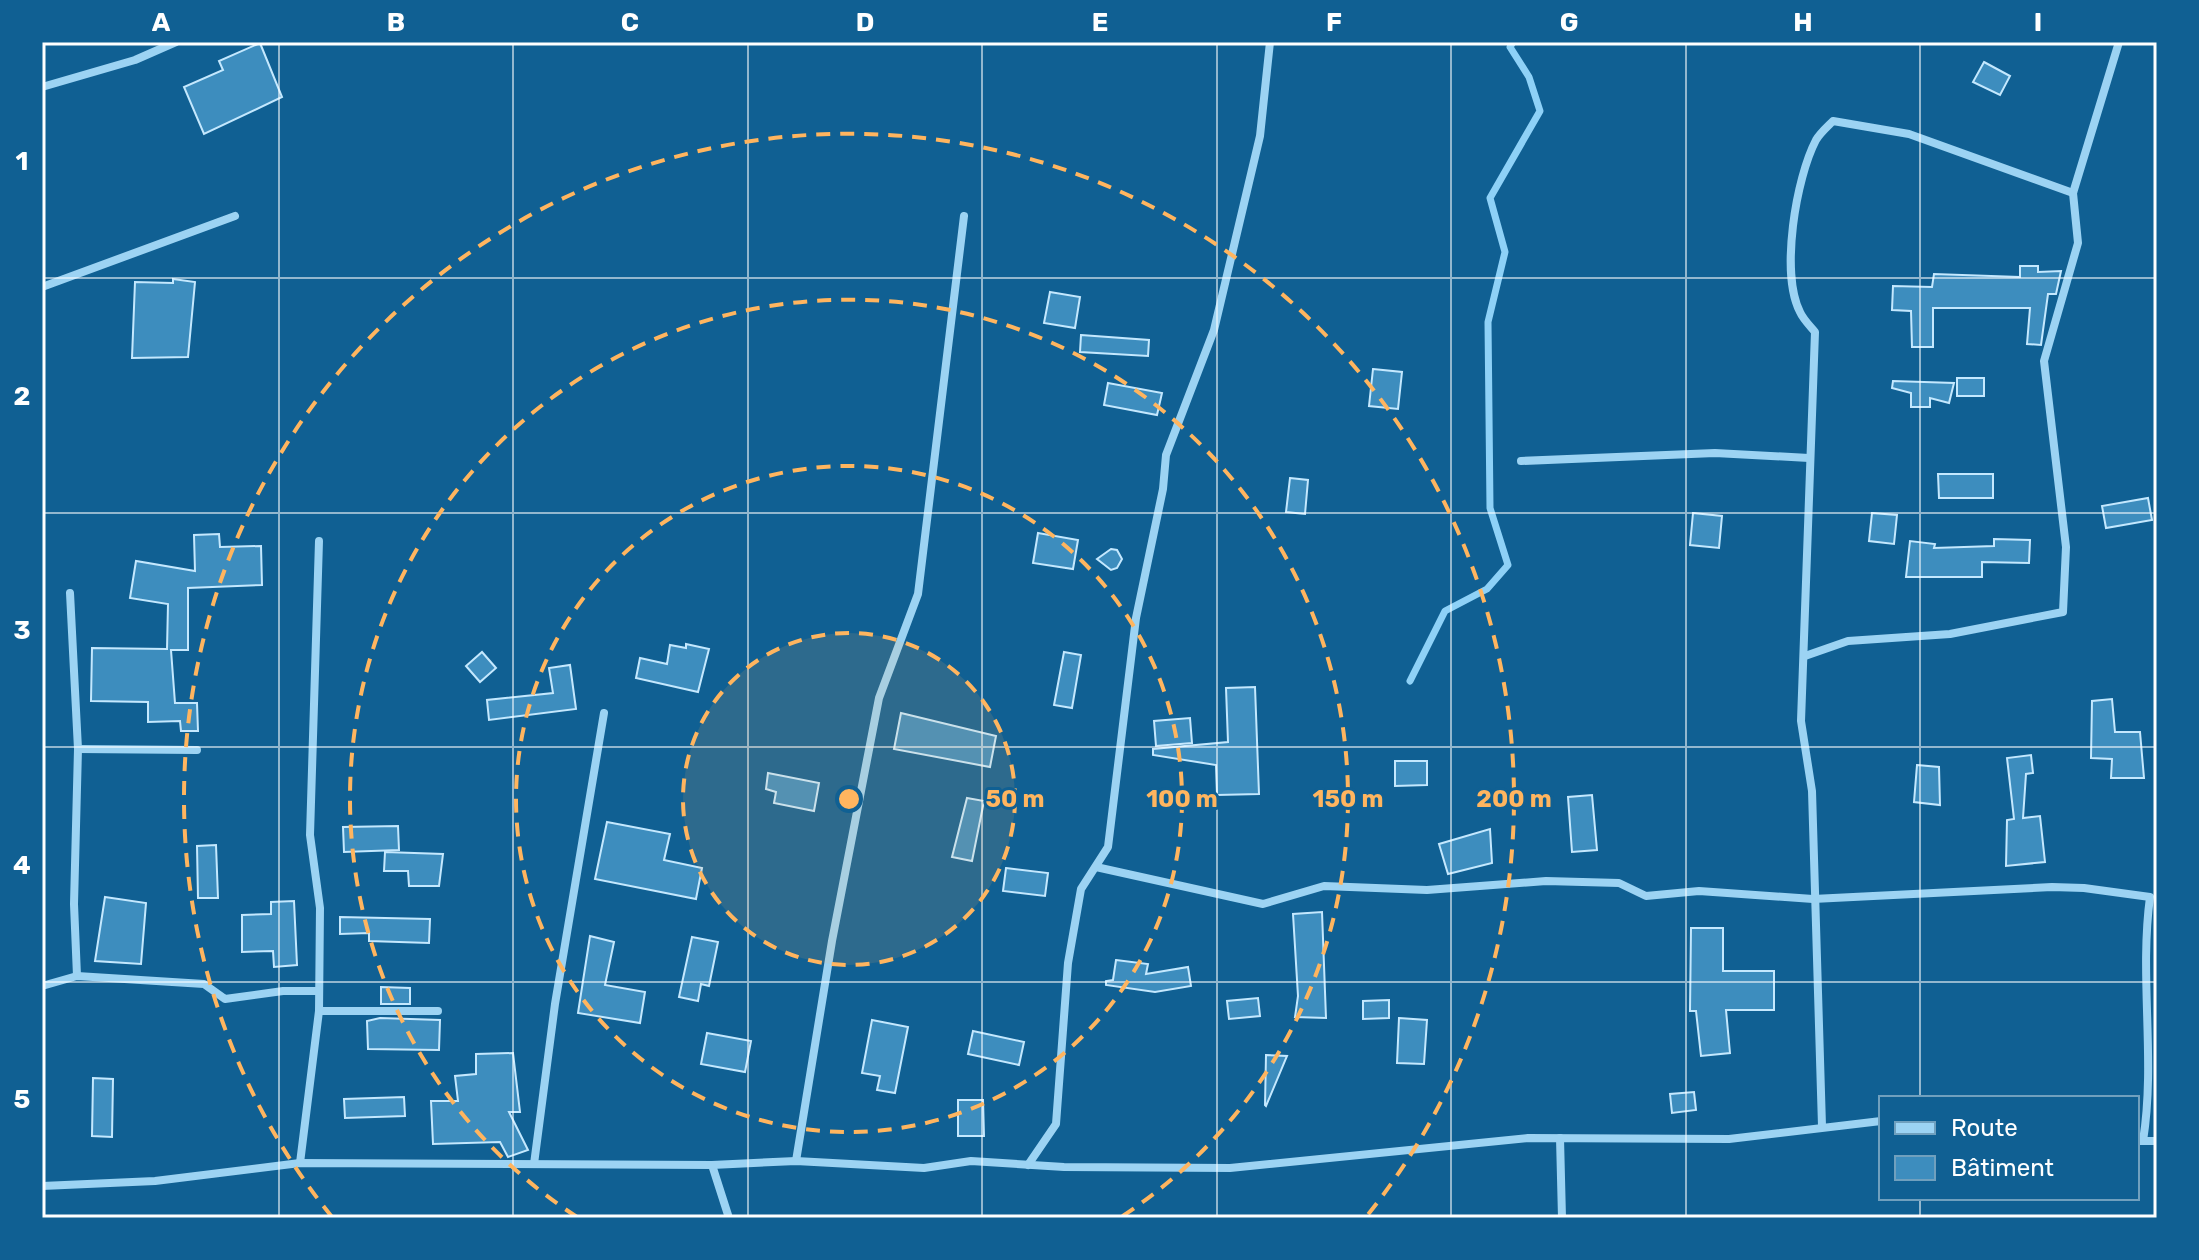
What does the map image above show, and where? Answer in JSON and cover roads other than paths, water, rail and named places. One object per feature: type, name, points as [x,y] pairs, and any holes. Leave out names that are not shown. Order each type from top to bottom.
[{"type":"street","points":[[42,87],[135,60],[176,42]]},
{"type":"street","points":[[1028,1165],[1056,1124],[1068,963],[1081,889],[1108,847],[1136,618],[1166,455],[1214,330],[1260,136],[1270,42]]},
{"type":"street","points":[[1805,656],[1848,641],[1950,634],[2063,612],[2066,547],[2044,361],[2078,243],[2073,193],[2119,42]]},
{"type":"street","points":[[1822,1126],[1812,791],[1801,721],[1815,332],[1799,310],[1790,266],[1795,217],[1804,175],[1817,138],[1833,121],[1909,134],[2073,193]]},
{"type":"street","points":[[42,287],[235,216]]},
{"type":"street","points":[[796,1161],[832,941],[879,698],[918,594],[964,216]]},
{"type":"street","points":[[1521,461],[1715,453],[1809,458]]},
{"type":"street","points":[[300,1163],[319,1011],[320,908],[310,835],[319,541]]},
{"type":"street","points":[[70,593],[78,749],[74,904],[77,976]]},
{"type":"street","points":[[534,1164],[555,1004],[604,713]]},
{"type":"street","points":[[78,749],[197,750]]},
{"type":"street","points":[[1096,867],[1263,904],[1324,886],[1415,891],[1546,881],[1619,883],[1646,896],[1699,891],[1813,899],[2052,887],[2153,895],[2144,937],[2149,1035],[2140,1141],[2157,1141]]},
{"type":"street","points":[[42,986],[77,976],[204,984],[225,999],[283,991],[319,991]]},
{"type":"street","points":[[319,1011],[438,1011]]},
{"type":"street","points":[[42,1186],[155,1181],[300,1163],[712,1165],[796,1161],[924,1168],[971,1161],[1028,1165],[1230,1168],[1528,1138],[1729,1139],[1879,1121]]},
{"type":"street","points":[[1560,1138],[1562,1218]]},
{"type":"street","points":[[712,1165],[729,1218]]},
{"type":"waterway","points":[[1410,681],[1445,611],[1487,589],[1508,565],[1490,508],[1488,322],[1505,252],[1490,198],[1540,111],[1529,77],[1510,47],[1513,42]]}]
